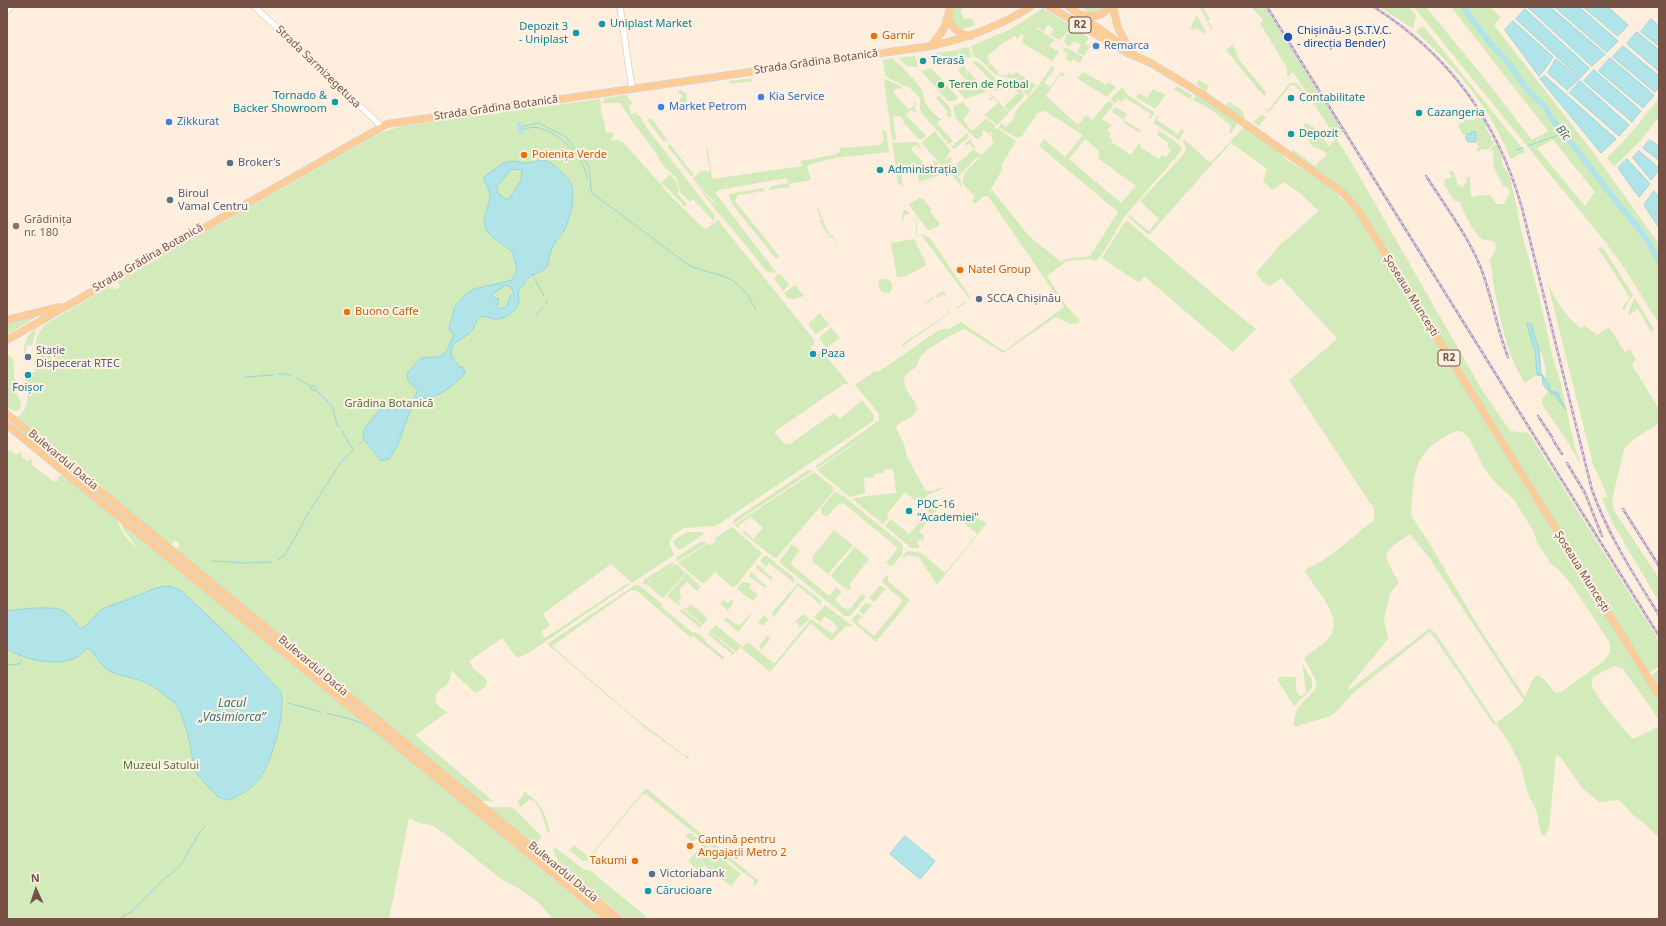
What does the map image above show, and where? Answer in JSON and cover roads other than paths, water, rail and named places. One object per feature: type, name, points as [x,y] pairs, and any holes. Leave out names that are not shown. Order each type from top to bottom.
[{"type":"main road","points":[[7,11],[11,7]]},
{"type":"main road","name":"Strada Sarmizegetusa","points":[[255,7],[381,126]]},
{"type":"main road","points":[[620,7],[632,89]]},
{"type":"main road","points":[[931,46],[945,26],[950,7]]},
{"type":"main road","name":"Șoseaua Muncești","points":[[1050,7],[1112,41],[1217,104],[1328,182],[1351,201],[1659,695]]},
{"type":"main road","name":"Șoseaua Muncești","points":[[1069,7],[1112,41],[1129,48],[1136,55]]},
{"type":"main road","points":[[1079,14],[1092,16],[1103,13],[1109,7]]},
{"type":"main road","points":[[1113,7],[1118,28],[1129,48]]},
{"type":"main road","name":"Strada Grădina Botanică","points":[[7,340],[381,126],[400,121],[931,46],[970,36],[997,26],[1030,8]]},
{"type":"main road","points":[[1103,13],[1107,16],[1114,16]]},
{"type":"main road","points":[[947,14],[953,28],[970,36]]},
{"type":"main road","points":[[1112,41],[1118,28]]},
{"type":"main road","points":[[7,320],[67,306]]},
{"type":"main road","name":"Bulevardul Dacia","points":[[7,414],[619,919]]},
{"type":"main road","name":"Bulevardul Dacia","points":[[7,425],[608,919]]},
{"type":"main road","points":[[82,486],[88,480]]},
{"type":"water","points":[[1528,7],[1550,7],[1605,54],[1592,66]]},
{"type":"water","points":[[1555,7],[1579,7],[1618,41],[1607,52]]},
{"type":"water","points":[[1584,7],[1608,7],[1628,25],[1618,36]]},
{"type":"water","points":[[1525,9],[1589,68],[1580,78],[1516,19]]},
{"type":"water","points":[[1651,19],[1659,26],[1659,46],[1641,32]]},
{"type":"water","points":[[1513,21],[1553,57],[1539,76],[1505,30]]},
{"type":"water","points":[[1637,32],[1659,50],[1659,71],[1627,44]]},
{"type":"water","points":[[1623,46],[1659,76],[1659,87],[1655,92],[1613,57]]},
{"type":"water","points":[[1610,58],[1654,95],[1643,108],[1599,71]]},
{"type":"water","points":[[1556,59],[1579,79],[1567,90],[1548,73]]},
{"type":"water","points":[[1594,70],[1641,111],[1632,122],[1584,81]]},
{"type":"water","points":[[1545,76],[1616,139],[1601,153],[1540,79]]},
{"type":"water","points":[[1580,81],[1629,125],[1619,136],[1570,93]]},
{"type":"water","points":[[1471,132],[1476,132],[1475,142],[1468,142],[1466,139],[1467,134],[1471,134]]},
{"type":"water","points":[[1650,140],[1659,146],[1659,160],[1643,148]]},
{"type":"water","points":[[1639,151],[1659,168],[1651,180],[1633,158]]},
{"type":"water","points":[[1627,159],[1650,184],[1639,197],[1618,168]]},
{"type":"water","points":[[544,160],[547,161],[551,163],[570,182],[573,200],[565,229],[551,250],[546,267],[538,273],[531,275],[518,291],[519,301],[517,307],[501,319],[479,317],[474,328],[453,346],[451,356],[460,367],[463,367],[465,372],[463,375],[452,386],[443,392],[417,402],[414,398],[418,390],[408,381],[407,373],[421,358],[438,357],[447,350],[454,334],[449,330],[449,328],[455,306],[466,294],[474,289],[512,280],[517,270],[513,253],[489,234],[485,226],[485,218],[490,195],[483,178],[503,163],[512,161],[526,163]],"holes":[[[516,169],[522,171],[521,180],[509,199],[505,199],[498,193],[497,186],[510,171]],[[506,285],[511,287],[514,294],[510,297],[506,307],[500,309],[497,306],[499,299],[492,297],[492,295]]]},
{"type":"water","points":[[1654,191],[1659,198],[1659,228],[1644,205]]},
{"type":"water","points":[[1527,323],[1531,324],[1539,350],[1541,373],[1549,385],[1550,390],[1557,392],[1566,410],[1554,394],[1552,394],[1543,384],[1542,376],[1537,375],[1535,352]]},
{"type":"water","points":[[411,401],[415,404],[397,446],[389,459],[381,461],[363,438],[364,429],[383,406]]},
{"type":"water","name":"Lacul „Vasimiorca”","points":[[169,586],[182,591],[233,640],[281,692],[282,712],[280,724],[269,761],[256,783],[249,789],[229,800],[218,797],[195,772],[188,734],[181,714],[175,703],[153,686],[142,681],[111,672],[104,667],[89,648],[79,656],[70,660],[59,662],[36,660],[7,649],[7,611],[36,608],[59,609],[71,617],[80,629],[86,625],[98,612],[105,608],[155,589]]},
{"type":"water","points":[[905,836],[935,861],[920,879],[890,854]]},
{"type":"waterway","name":"Bîc","points":[[1463,7],[1489,42],[1507,61],[1526,88],[1546,108],[1550,116],[1637,226],[1648,241],[1659,261]]},
{"type":"waterway","points":[[519,127],[539,123],[566,137],[589,166],[592,193],[687,264],[732,280],[745,292],[756,310]]},
{"type":"waterway","points":[[519,124],[521,132]]},
{"type":"waterway","points":[[520,130],[537,127],[563,140],[581,161],[587,178]]},
{"type":"waterway","points":[[1528,146],[1564,133]]},
{"type":"waterway","points":[[1516,150],[1523,148]]},
{"type":"waterway","points":[[532,274],[544,296]]},
{"type":"waterway","points":[[536,315],[543,307]]},
{"type":"waterway","points":[[277,374],[288,374],[292,376]]},
{"type":"waterway","points":[[246,377],[273,375]]},
{"type":"waterway","points":[[297,378],[312,387]]},
{"type":"waterway","points":[[312,386],[316,386],[316,388],[316,390],[312,390],[312,386]]},
{"type":"waterway","points":[[316,390],[332,406],[337,425],[340,427]]},
{"type":"waterway","points":[[311,509],[341,462],[353,450],[342,431]]},
{"type":"waterway","points":[[359,444],[364,441]]},
{"type":"waterway","points":[[278,560],[285,555],[309,512]]},
{"type":"waterway","points":[[211,561],[246,563],[271,562]]},
{"type":"waterway","points":[[7,665],[19,664],[21,660]]},
{"type":"waterway","points":[[288,703],[321,712]]},
{"type":"waterway","points":[[327,713],[352,719],[374,731]]},
{"type":"waterway","points":[[120,919],[132,911],[162,881],[180,866],[200,832],[206,826]]},
{"type":"waterway","points":[[501,835],[589,908]]},
{"type":"railway","points":[[1267,7],[1659,636]]},
{"type":"railway","points":[[1374,7],[1401,26],[1426,47],[1448,69],[1468,93],[1485,119],[1499,147],[1512,177],[1522,208],[1592,490],[1598,507],[1614,539],[1659,615]]},
{"type":"railway","points":[[1426,176],[1469,243],[1480,266],[1508,357]]},
{"type":"railway","points":[[1538,416],[1552,437]]},
{"type":"railway","points":[[1553,440],[1562,454]]},
{"type":"railway","points":[[1567,463],[1585,493],[1602,536]]},
{"type":"railway","points":[[1623,509],[1659,566]]},
{"type":"place","name":"Uniplast Market","points":[[602,24]]},
{"type":"place","name":"Depozit 3 - Uniplast","points":[[576,33]]},
{"type":"place","name":"Garnir","points":[[874,36]]},
{"type":"place","name":"Chișinău-3 (S.T.V.C. - direcția Bender)","points":[[1288,37]]},
{"type":"place","name":"Remarca","points":[[1096,46]]},
{"type":"place","name":"Terasă","points":[[923,61]]},
{"type":"place","name":"Teren de Fotbal","points":[[941,85]]},
{"type":"place","name":"Kia Service","points":[[761,97]]},
{"type":"place","name":"Contabilitate","points":[[1291,98]]},
{"type":"place","name":"Tornado & Backer Showroom","points":[[335,102]]},
{"type":"place","name":"Market Petrom","points":[[661,107]]},
{"type":"place","name":"Cazangeria","points":[[1419,113]]},
{"type":"place","name":"Zikkurat","points":[[169,122]]},
{"type":"place","name":"Depozit","points":[[1291,134]]},
{"type":"place","name":"Poienița Verde","points":[[524,155]]},
{"type":"place","name":"Broker's","points":[[230,163]]},
{"type":"place","name":"Administrația","points":[[880,170]]},
{"type":"place","name":"Biroul Vamal Centru","points":[[170,200]]},
{"type":"place","name":"Grădinița nr. 180","points":[[16,226]]},
{"type":"place","name":"Natel Group","points":[[960,270]]},
{"type":"place","name":"SCCA Chișinău","points":[[979,299]]},
{"type":"place","name":"Buono Caffe","points":[[347,312]]},
{"type":"place","name":"Paza","points":[[813,354]]},
{"type":"place","name":"Stație Dispecerat RTEC","points":[[28,357]]},
{"type":"place","name":"Foișor","points":[[28,375]]},
{"type":"place","name":"PDC-16 \"Academiei\"","points":[[909,511]]},
{"type":"place","name":"Cantină pentru Angajații Metro 2","points":[[690,846]]},
{"type":"place","name":"Takumi","points":[[635,861]]},
{"type":"place","name":"Victoriabank","points":[[652,874]]},
{"type":"place","name":"Cărucioare","points":[[648,891]]},
{"type":"park label","name":"Grădina Botanică","points":[[389,404]]},
{"type":"park label","name":"Muzeul Satului","points":[[161,766]]}]
